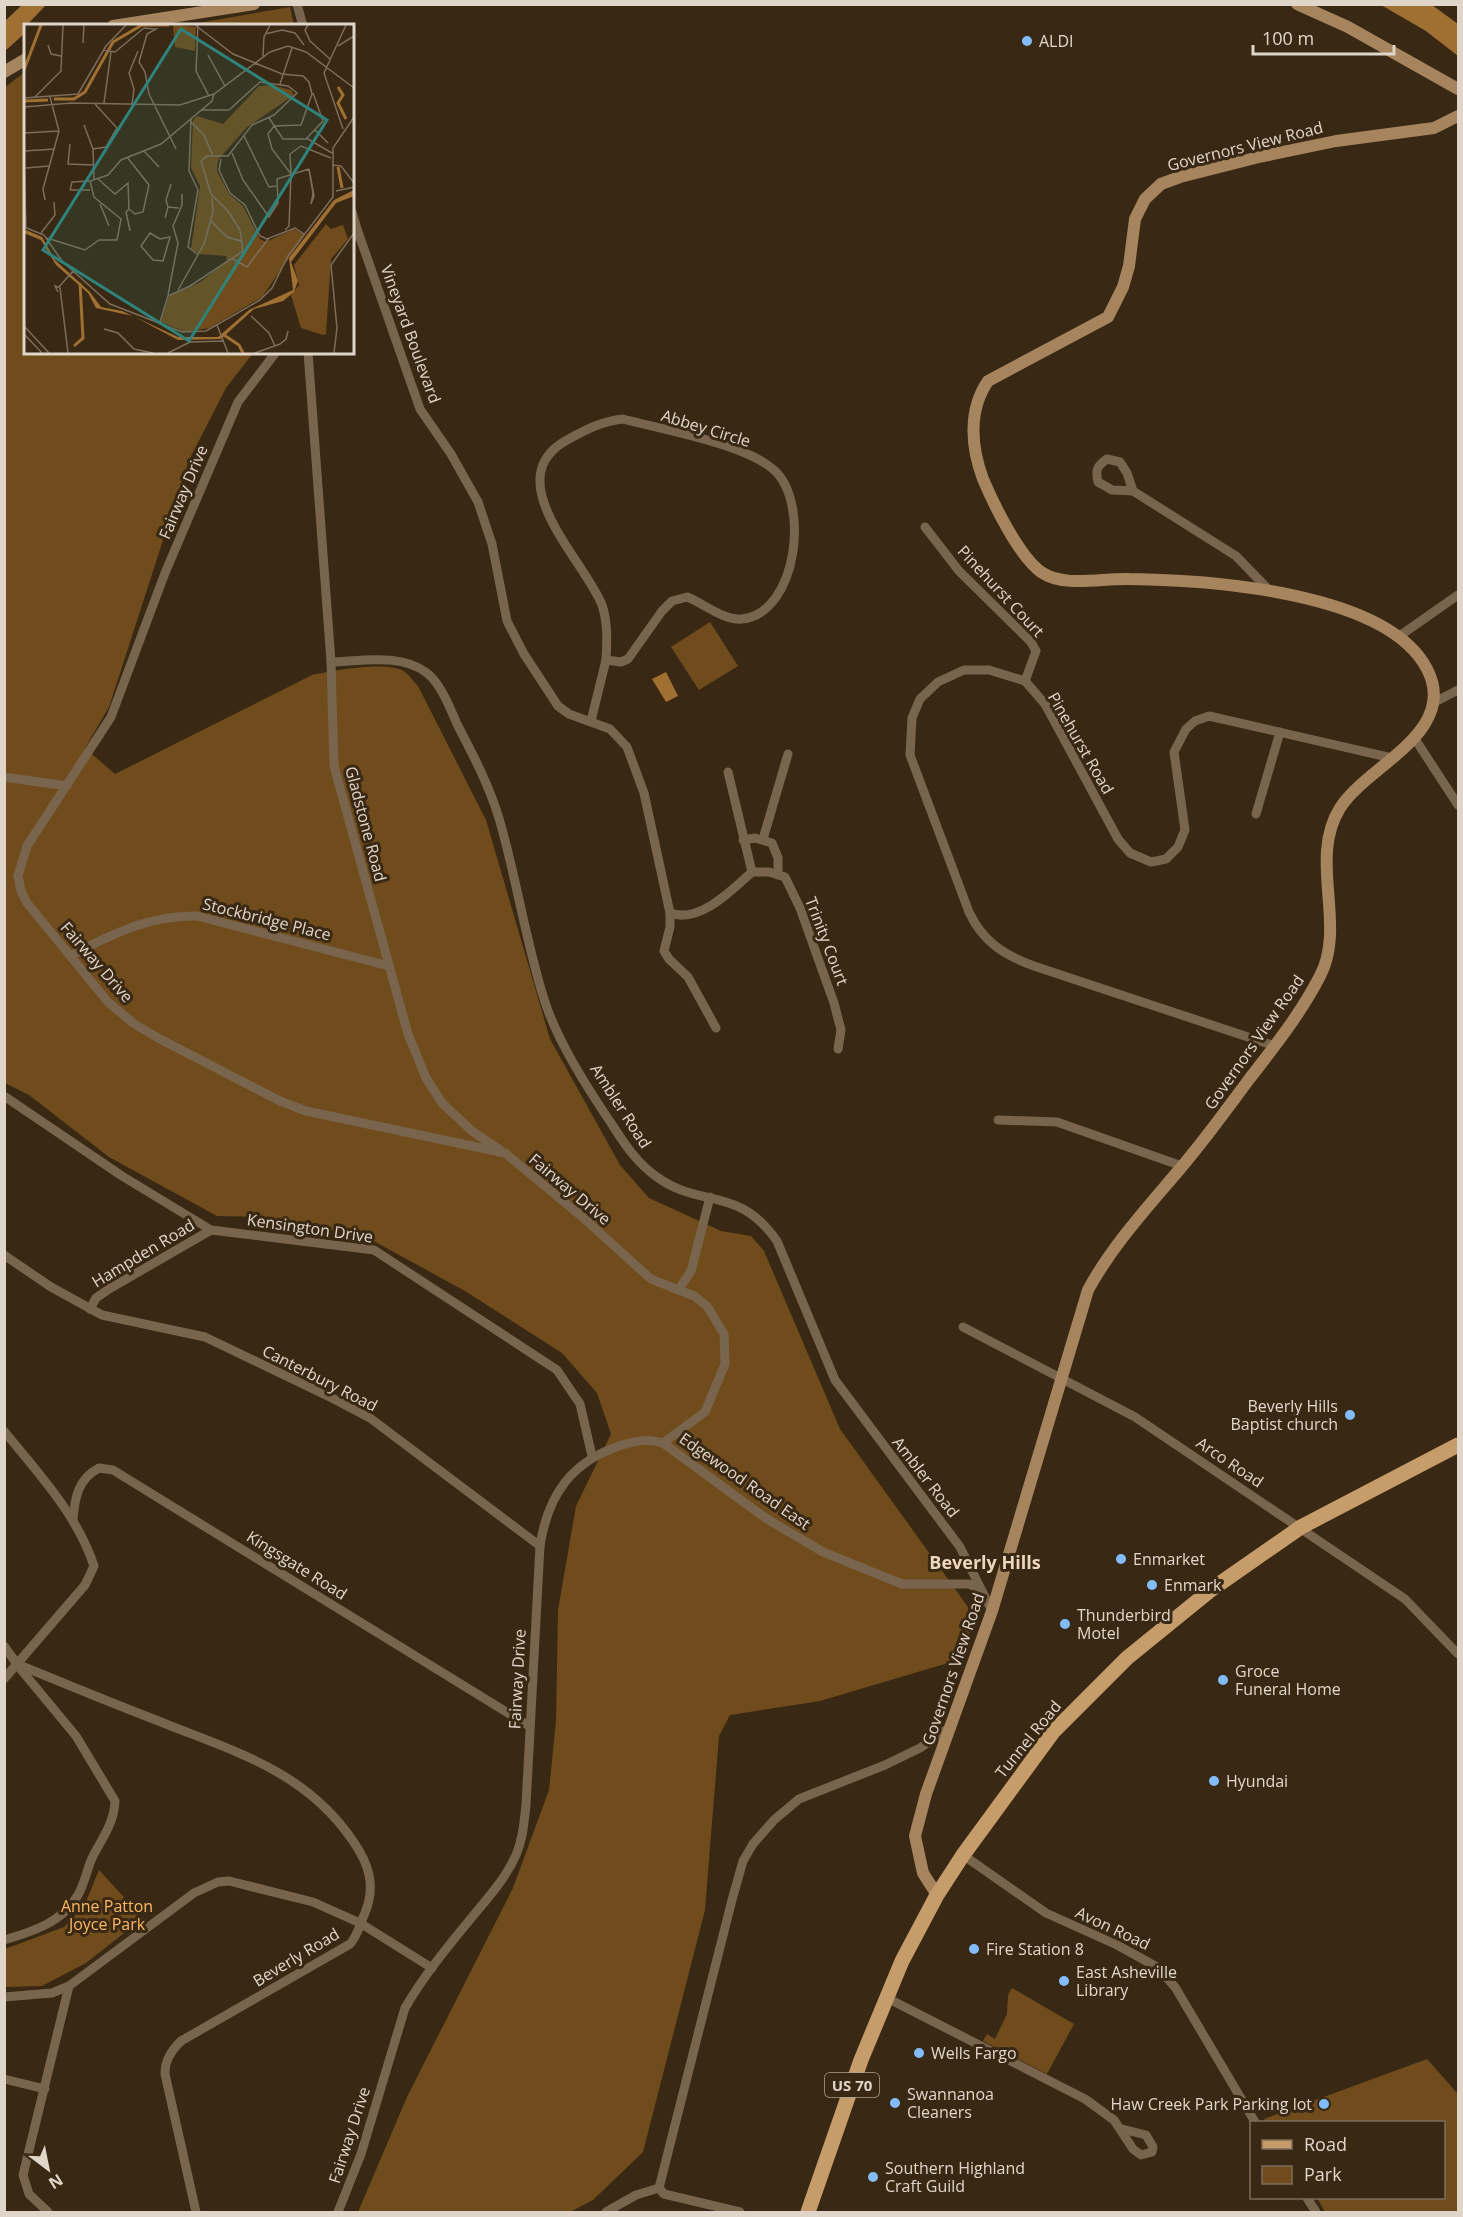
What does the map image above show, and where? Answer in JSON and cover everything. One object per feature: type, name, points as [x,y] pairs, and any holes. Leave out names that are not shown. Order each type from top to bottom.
[{"type":"main road","name":"Tunnel Road","points":[[808,2212],[860,2063],[902,1961],[937,1895],[963,1855],[1053,1732],[1127,1658],[1212,1589],[1301,1527],[1458,1445]]},
{"type":"street","points":[[126,24],[254,4]]},
{"type":"street","points":[[297,4],[302,24]]},
{"type":"street","points":[[1297,4],[1348,27],[1458,90]]},
{"type":"street","points":[[4,72],[24,60]]},
{"type":"street","name":"Governors View Road","points":[[937,1895],[923,1873],[915,1836],[926,1794],[992,1611],[1084,1302],[1098,1271],[1275,1046],[1307,1000],[1323,971],[1329,940],[1327,883],[1331,827],[1340,808],[1352,792],[1415,739],[1433,703],[1429,671],[1417,653],[1398,637],[1369,619],[1338,607],[1270,591],[1162,579],[1079,581],[1041,572],[1014,540],[996,507],[975,458],[973,422],[977,399],[988,381],[1108,317],[1126,276],[1135,219],[1145,199],[1161,184],[1180,177],[1292,150],[1336,141],[1434,128],[1458,116]]},
{"type":"street","points":[[354,218],[357,228],[354,234]]},
{"type":"street","name":"Vineyard Boulevard","points":[[357,228],[420,409],[451,454],[478,502],[492,544],[507,621],[524,654],[558,706],[568,714],[610,729],[620,738],[633,760],[649,814],[670,913],[670,927],[664,951],[688,977],[716,1028]]},
{"type":"street","name":"Fairway Drive","points":[[274,354],[238,402],[165,573],[111,717],[27,846],[18,876],[21,891],[27,903],[108,1002],[133,1023],[280,1101],[334,1118],[504,1153],[580,1215],[651,1279],[663,1286],[679,1289],[706,1306],[721,1327],[727,1348],[725,1364],[705,1412],[663,1443],[648,1439],[592,1456],[562,1486],[543,1526],[522,1841],[516,1856],[498,1884],[432,1968],[405,2008],[362,2154],[338,2212]]},
{"type":"street","name":"Gladstone Road","points":[[308,354],[330,662],[334,766],[408,1034],[433,1092],[472,1131],[504,1153]]},
{"type":"street","name":"Abbey Circle","points":[[591,721],[606,660],[607,630],[603,607],[594,589],[561,543],[551,521],[539,481],[546,456],[556,446],[605,421],[623,419],[729,448],[772,468],[786,485],[794,513],[794,550],[785,581],[773,602],[754,616],[741,620],[731,618],[687,597],[672,601],[628,659],[621,662],[606,660]]},
{"type":"street","points":[[1132,491],[1236,556],[1270,591]]},
{"type":"street","name":"Pinehurst Court","points":[[925,527],[958,571],[1031,642],[1036,651],[1025,681]]},
{"type":"street","points":[[1398,637],[1458,596]]},
{"type":"street","name":"Ambler Road","points":[[330,662],[406,662],[428,674],[446,701],[498,814],[533,961],[556,1030],[612,1125],[640,1163],[658,1179],[678,1188],[743,1207],[764,1222],[777,1241],[835,1380],[960,1547],[992,1611]]},
{"type":"street","points":[[1025,681],[989,670],[964,670],[938,682],[920,699],[912,718],[910,755],[976,928],[991,945],[1008,956],[1275,1046]]},
{"type":"street","name":"Pinehurst Road","points":[[1025,681],[1045,704],[1118,839],[1130,853],[1150,862],[1166,859],[1178,847],[1185,830],[1174,752],[1186,729],[1195,721],[1209,716],[1392,758]]},
{"type":"street","points":[[1433,703],[1458,690]]},
{"type":"street","points":[[1256,814],[1280,732]]},
{"type":"street","points":[[1415,739],[1458,805]]},
{"type":"street","points":[[763,839],[788,754]]},
{"type":"street","points":[[728,772],[752,872]]},
{"type":"street","points":[[4,777],[67,786]]},
{"type":"street","points":[[670,913],[679,916],[700,910],[724,897],[752,872],[777,875],[776,850],[772,843],[763,839],[743,840]]},
{"type":"street","name":"Trinity Court","points":[[777,875],[784,877],[800,908],[834,1003],[841,1029],[838,1049]]},
{"type":"street","name":"Stockbridge Place","points":[[71,955],[124,928],[171,916],[197,916],[389,966]]},
{"type":"street","name":"Kensington Drive","points":[[4,1096],[122,1176],[211,1230],[374,1250],[556,1370],[580,1404],[592,1456]]},
{"type":"street","points":[[998,1120],[1057,1122],[1182,1166]]},
{"type":"street","points":[[679,1289],[691,1271],[710,1197]]},
{"type":"street","name":"Hampden Road","points":[[4,1255],[51,1287],[90,1309],[96,1298],[109,1288],[211,1230]]},
{"type":"street","name":"Canterbury Road","points":[[90,1309],[102,1315],[205,1337],[334,1399],[370,1418],[540,1546]]},
{"type":"street","name":"Arco Road","points":[[963,1327],[1135,1417],[1405,1599],[1458,1654]]},
{"type":"street","points":[[4,1431],[73,1519],[86,1542],[94,1566],[91,1576],[4,1679]]},
{"type":"street","name":"Edgewood Road East","points":[[663,1443],[766,1519],[823,1552],[902,1584],[969,1584],[981,1590]]},
{"type":"street","name":"Kingsgate Road","points":[[73,1519],[75,1501],[83,1481],[99,1468],[113,1470],[529,1726]]},
{"type":"street","points":[[4,1646],[76,1736],[115,1801],[112,1824],[92,1858],[78,1895],[69,1907],[58,1919],[30,1933],[4,1940]]},
{"type":"street","name":"Beverly Road","points":[[17,1664],[228,1747],[264,1763],[300,1784],[338,1818],[362,1853],[371,1877],[369,1901],[360,1923],[359,1935],[350,1944],[181,2041],[173,2049],[165,2064],[165,2074],[196,2212]]},
{"type":"street","points":[[659,2188],[732,1900],[743,1861],[753,1845],[774,1820],[799,1799],[885,1765],[920,1748],[949,1728]]},
{"type":"street","name":"Avon Road","points":[[963,1855],[1046,1913],[1117,1945],[1157,1967],[1175,1987],[1254,2121]]},
{"type":"street","points":[[4,1997],[52,1993],[69,1986],[194,1893],[218,1882],[246,1884],[313,1902],[360,1923],[432,1968]]},
{"type":"street","points":[[48,2212],[29,2194],[23,2175],[69,1986]]},
{"type":"street","points":[[887,1998],[1085,2099],[1122,2129]]},
{"type":"street","points":[[4,2079],[45,2089]]},
{"type":"street","points":[[606,2212],[636,2195],[659,2188]]},
{"type":"street","points":[[659,2188],[664,2194],[740,2212]]},
{"type":"street","points":[[1308,2199],[1316,2212]]},
{"type":"green space","points":[[290,7],[294,24],[192,24]]},
{"type":"green space","points":[[24,73],[24,354],[252,354],[226,388],[189,460],[109,707],[85,748],[115,774],[312,675],[373,667],[386,667],[405,672],[418,686],[486,820],[550,1039],[620,1165],[649,1198],[721,1231],[751,1236],[764,1251],[840,1429],[968,1607],[970,1646],[958,1660],[820,1701],[730,1715],[719,1736],[705,1910],[643,2152],[593,2200],[570,2212],[358,2212],[407,2097],[513,1888],[549,1790],[556,1721],[558,1610],[576,1506],[611,1434],[597,1393],[562,1353],[465,1291],[368,1238],[262,1217],[217,1216],[109,1157],[29,1095],[5,1083],[4,88]]},
{"type":"green space","points":[[710,622],[738,666],[699,690],[671,647]]},
{"type":"green space","name":"Anne Patton Joyce Park","points":[[99,1870],[143,1918],[86,1963],[42,1986],[5,1987],[5,1949],[64,1927],[85,1904]]},
{"type":"green space","points":[[1012,1988],[1074,2024],[1047,2074],[983,2041],[987,2034],[995,2039],[1007,2014],[1008,1995]]},
{"type":"green space","points":[[1427,2059],[1458,2094],[1458,2212],[1325,2212],[1318,2199],[1445,2199],[1445,2121],[1265,2121],[1264,2119]]},
{"type":"shaded area","points":[[23,4],[46,5],[28,24],[24,24],[24,34],[5,51],[5,21]]},
{"type":"shaded area","points":[[1381,5],[1432,5],[1458,24],[1458,56],[1426,31]]},
{"type":"shaded area","points":[[666,672],[678,696],[666,702],[652,679]]},
{"type":"place","name":"ALDI","points":[[1027,41]]},
{"type":"place","name":"Beverly Hills Baptist church","points":[[1350,1415]]},
{"type":"place","name":"Enmarket","points":[[1121,1559]]},
{"type":"place","name":"Enmark","points":[[1152,1585]]},
{"type":"place","name":"Thunderbird Motel","points":[[1065,1624]]},
{"type":"place","name":"Groce Funeral Home","points":[[1223,1680]]},
{"type":"place","name":"Hyundai","points":[[1214,1781]]},
{"type":"place","name":"Fire Station 8","points":[[974,1949]]},
{"type":"place","name":"East Asheville Library","points":[[1064,1981]]},
{"type":"place","name":"Wells Fargo","points":[[919,2053]]},
{"type":"place","name":"Swannanoa Cleaners","points":[[895,2103]]},
{"type":"place","name":"Haw Creek Park Parking lot","points":[[1324,2104]]},
{"type":"place","name":"Southern Highland Craft Guild","points":[[873,2177]]},
{"type":"district","name":"Beverly Hills","points":[[985,1562]]}]
